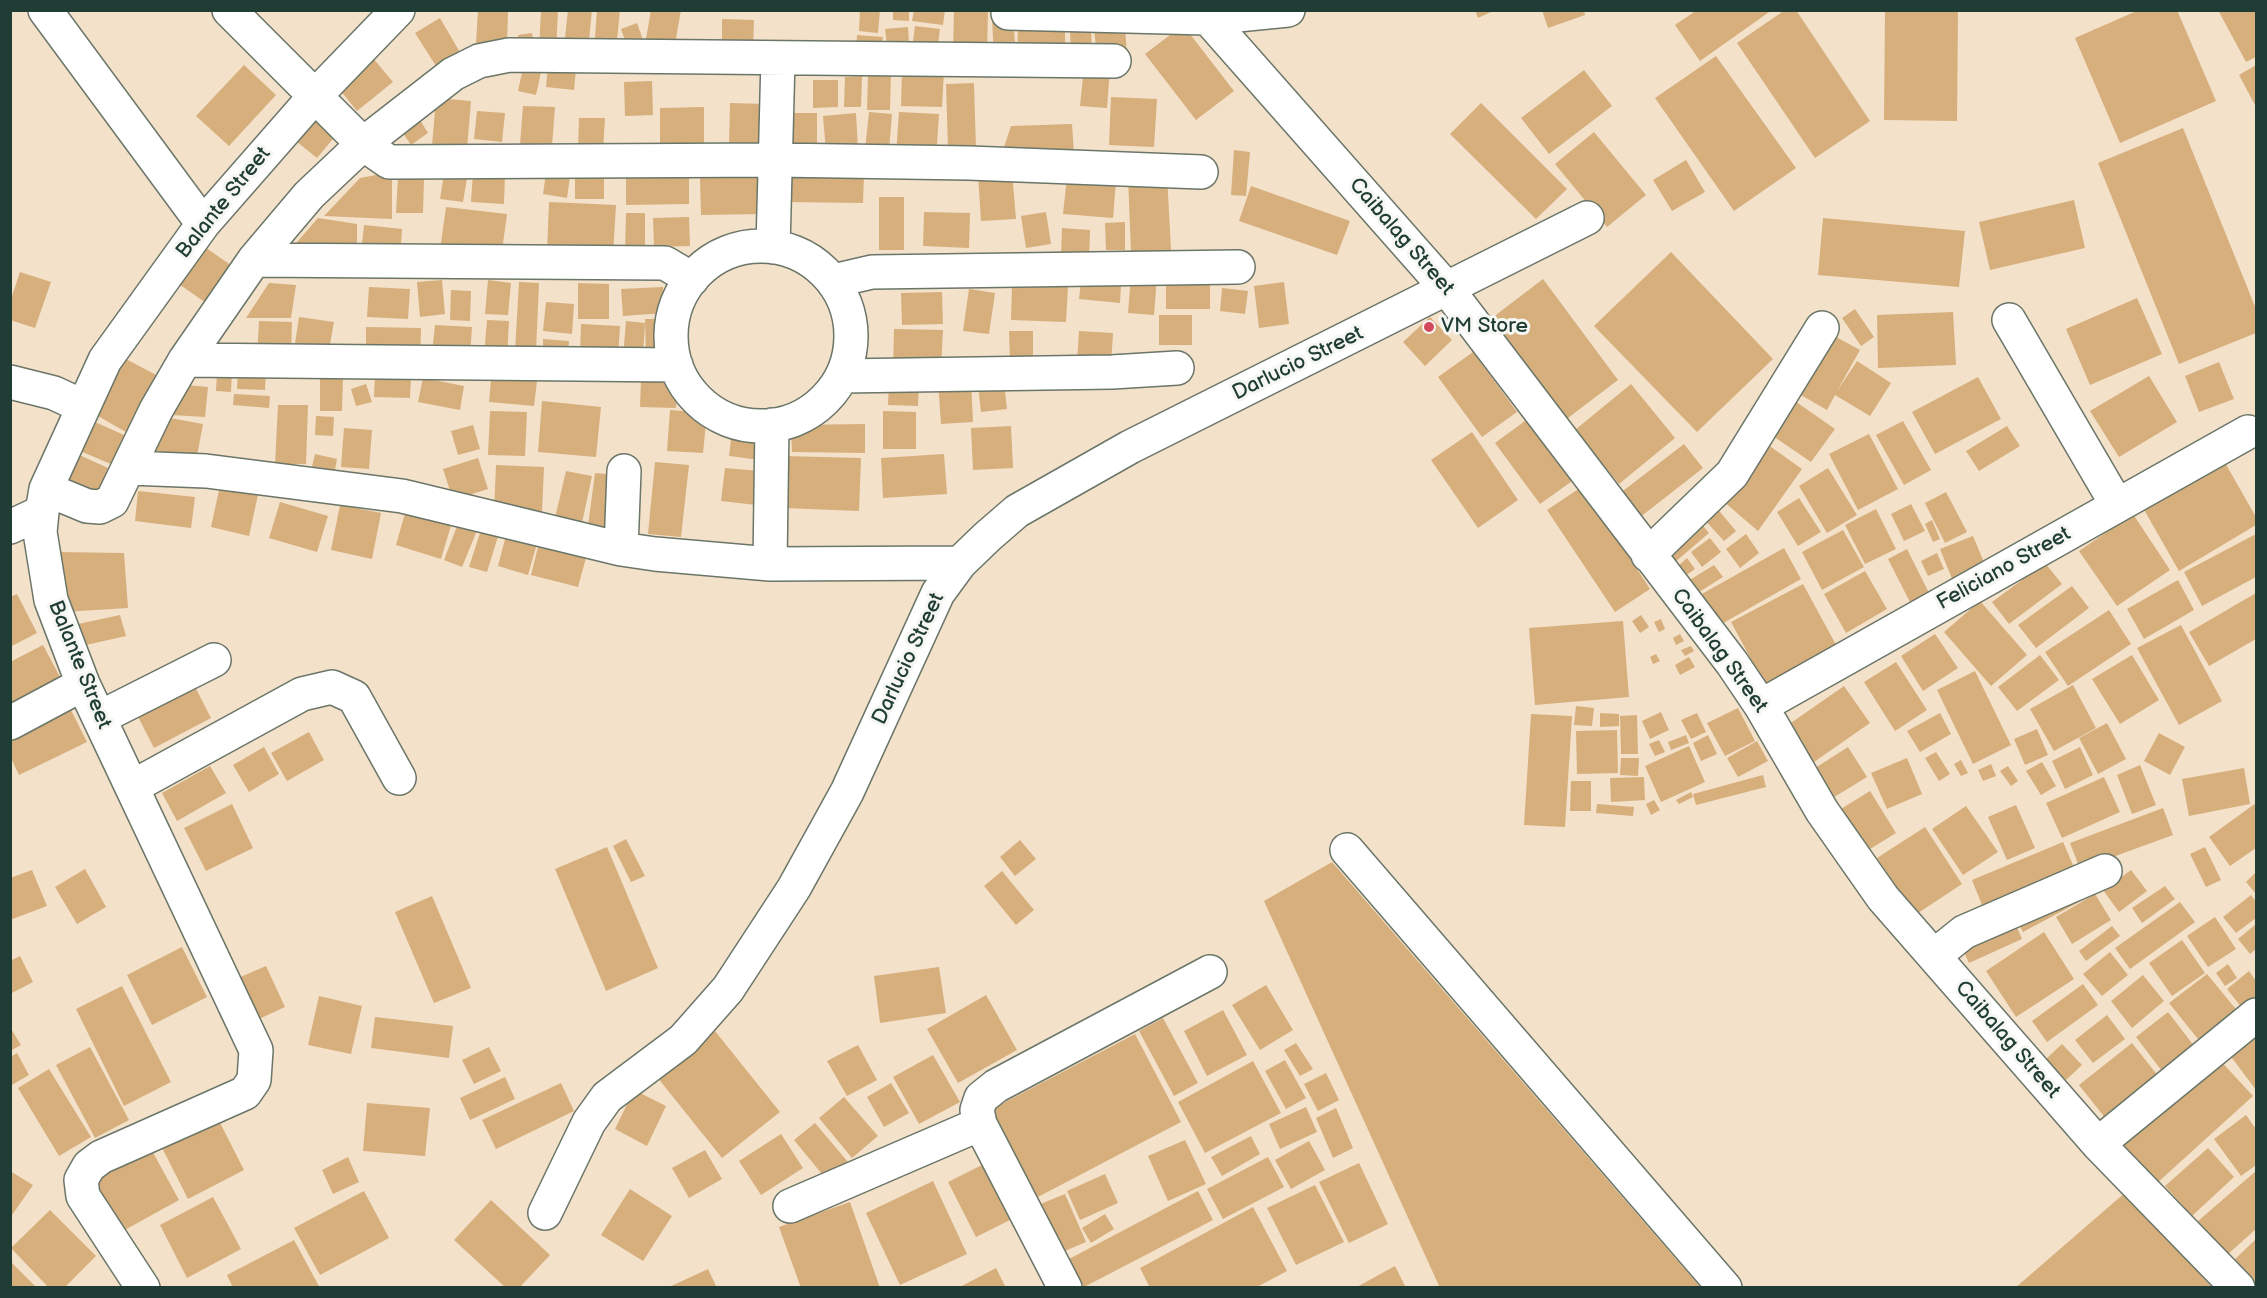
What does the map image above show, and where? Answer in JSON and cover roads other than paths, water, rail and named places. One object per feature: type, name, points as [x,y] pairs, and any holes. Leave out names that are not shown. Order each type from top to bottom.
[{"type":"street","points":[[45,10],[203,224]]},
{"type":"street","points":[[229,10],[363,144],[389,162],[776,160],[969,163],[1201,172]]},
{"type":"street","name":"Balante Street","points":[[143,1287],[83,1196],[81,1180],[89,1166],[101,1157],[244,1093],[254,1080],[257,1066],[256,1050],[83,684],[51,600],[36,524],[82,406],[105,360],[203,224],[315,96],[398,10]]},
{"type":"street","points":[[1008,13],[1204,14],[1288,10]]},
{"type":"street","name":"Caibalag Street","points":[[1204,14],[1448,290],[1732,663],[1761,706],[1822,812],[1883,898],[2098,1144],[2238,1287]]},
{"type":"street","points":[[36,524],[73,501],[100,507],[112,501],[130,468],[156,410],[185,360],[254,260],[309,195],[363,144],[453,74],[479,61],[508,55],[1114,62]]},
{"type":"street","points":[[773,247],[778,59]]},
{"type":"street","name":"Darlucio Street","points":[[545,1213],[590,1122],[607,1097],[683,1040],[728,989],[794,888],[847,792],[938,593],[960,563],[1017,512],[1065,482],[1130,447],[1448,290],[1587,218]]},
{"type":"street","points":[[750,247],[773,247],[796,253],[817,265],[833,281],[845,303],[852,327],[850,352],[842,376],[825,400],[801,417],[772,425],[742,424],[713,412],[690,392],[676,365],[672,343],[673,320],[680,298],[692,279],[708,263],[728,253],[750,247]]},
{"type":"street","points":[[254,260],[665,263],[692,279]]},
{"type":"street","points":[[833,281],[872,272],[1238,267]]},
{"type":"street","points":[[2009,320],[2117,506]]},
{"type":"street","points":[[1648,555],[1732,474],[1822,328]]},
{"type":"street","points":[[185,360],[676,365]]},
{"type":"street","points":[[842,376],[1112,372],[1177,368]]},
{"type":"street","points":[[10,382],[54,393],[82,406]]},
{"type":"street","points":[[770,564],[772,425]]},
{"type":"street","name":"Feliciano Street","points":[[1761,706],[2248,432]]},
{"type":"street","points":[[130,468],[206,471],[402,496],[621,549],[770,564],[960,563]]},
{"type":"street","points":[[621,549],[624,471]]},
{"type":"street","points":[[99,718],[214,660]]},
{"type":"street","points":[[10,723],[83,684]]},
{"type":"street","points":[[132,787],[302,694],[332,687],[354,697],[399,778]]},
{"type":"street","points":[[1347,850],[1725,1287]]},
{"type":"street","points":[[1934,956],[1964,932],[2104,871]]},
{"type":"street","points":[[1065,1287],[980,1124],[977,1110],[981,1098],[996,1086],[1210,972]]},
{"type":"street","points":[[2098,1144],[2256,1015]]},
{"type":"street","points":[[790,1206],[980,1124]]},
{"type":"place","name":"VM Store","points":[[1429,327]]}]
